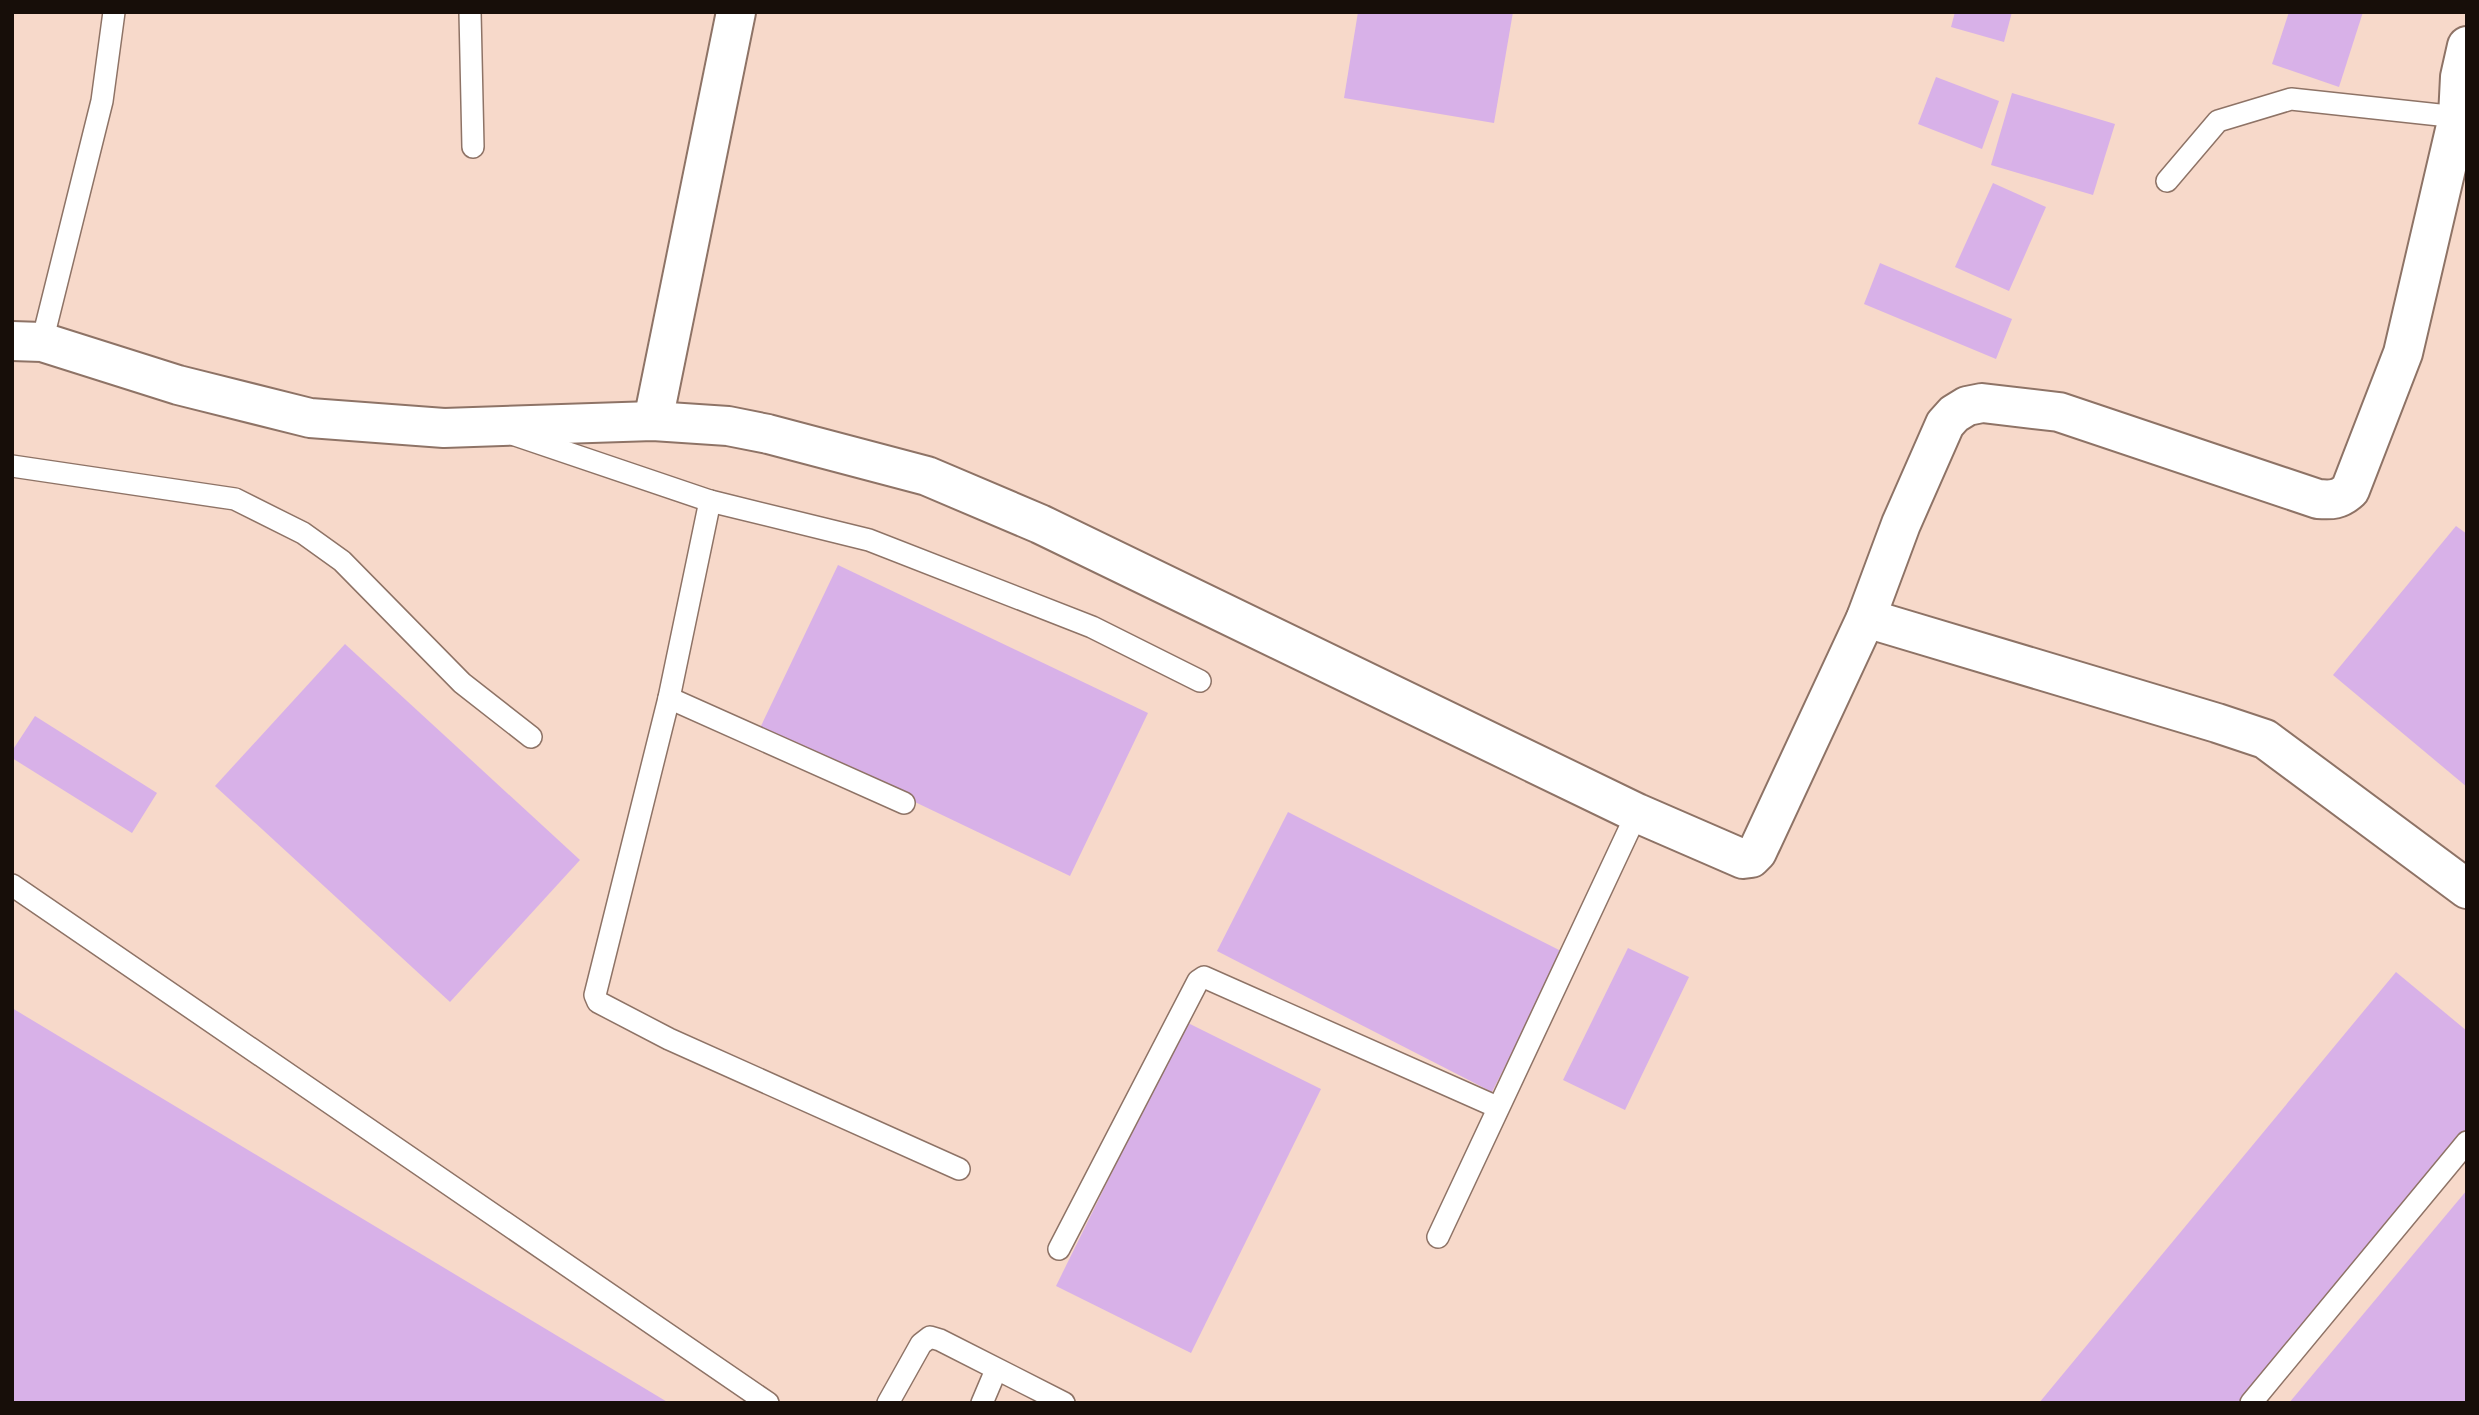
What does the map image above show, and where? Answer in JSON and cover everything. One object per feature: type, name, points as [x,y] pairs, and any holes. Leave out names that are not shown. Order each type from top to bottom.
[{"type":"street","points":[[653,421],[736,12]]},
{"type":"street","points":[[27,342],[178,385],[310,418],[444,428],[653,421],[728,426],[927,476],[1040,524],[1637,813],[1742,859],[1751,858],[1757,852],[1866,618],[1902,524],[1945,424],[1967,406],[1982,403],[2059,412],[2318,499],[2341,498],[2350,490],[2403,353],[2463,81]]},
{"type":"street","points":[[1866,618],[2264,739],[2467,889]]},
{"type":"lane","points":[[27,342],[102,101],[114,12]]},
{"type":"lane","points":[[470,12],[472,147]]},
{"type":"lane","points":[[2167,181],[2218,121],[2291,99],[2463,81]]},
{"type":"lane","points":[[493,428],[710,502],[869,540],[1092,627],[1200,681]]},
{"type":"lane","points":[[12,466],[236,499],[303,533],[342,561],[462,682],[531,737]]},
{"type":"lane","points":[[710,502],[669,698],[594,995],[598,1002],[669,1040],[958,1168]]},
{"type":"lane","points":[[669,698],[904,803]]},
{"type":"lane","points":[[1438,1237],[1637,813]]},
{"type":"lane","points":[[12,885],[768,1403]]},
{"type":"lane","points":[[1059,1249],[1199,981],[1204,977],[1497,1107]]},
{"type":"lane","points":[[2251,1403],[2467,1142]]},
{"type":"lane","points":[[888,1403],[921,1344],[930,1337],[1064,1403]]},
{"type":"lane","points":[[982,1403],[996,1370]]},
{"type":"building","points":[[1358,12],[1513,12],[1494,123],[1344,98]]},
{"type":"building","points":[[1955,12],[2012,12],[2004,42],[1951,27]]},
{"type":"building","points":[[2289,12],[2363,12],[2339,87],[2272,64]]},
{"type":"building","points":[[1936,77],[1999,101],[1982,149],[1918,124]]},
{"type":"building","points":[[2012,93],[2115,124],[2093,195],[1991,165]]},
{"type":"building","points":[[1993,183],[2046,207],[2009,291],[1955,267]]},
{"type":"building","points":[[1880,263],[2012,319],[1996,359],[1864,304]]},
{"type":"building","points":[[2456,526],[2467,534],[2467,787],[2333,675]]},
{"type":"building","points":[[838,565],[1148,713],[1070,876],[760,728]]},
{"type":"building","points":[[345,644],[580,860],[450,1002],[215,786]]},
{"type":"building","points":[[35,716],[157,793],[132,833],[12,758],[12,751]]},
{"type":"building","points":[[1288,812],[1563,952],[1492,1092],[1217,951]]},
{"type":"building","points":[[1628,948],[1689,977],[1625,1110],[1563,1080]]},
{"type":"building","points":[[2396,972],[2467,1031],[2467,1130],[2241,1403],[2039,1403]]},
{"type":"building","points":[[12,1008],[669,1403],[12,1403]]},
{"type":"building","points":[[1186,1022],[1321,1089],[1191,1353],[1056,1286]]},
{"type":"building","points":[[2467,1190],[2467,1403],[2289,1403]]}]
